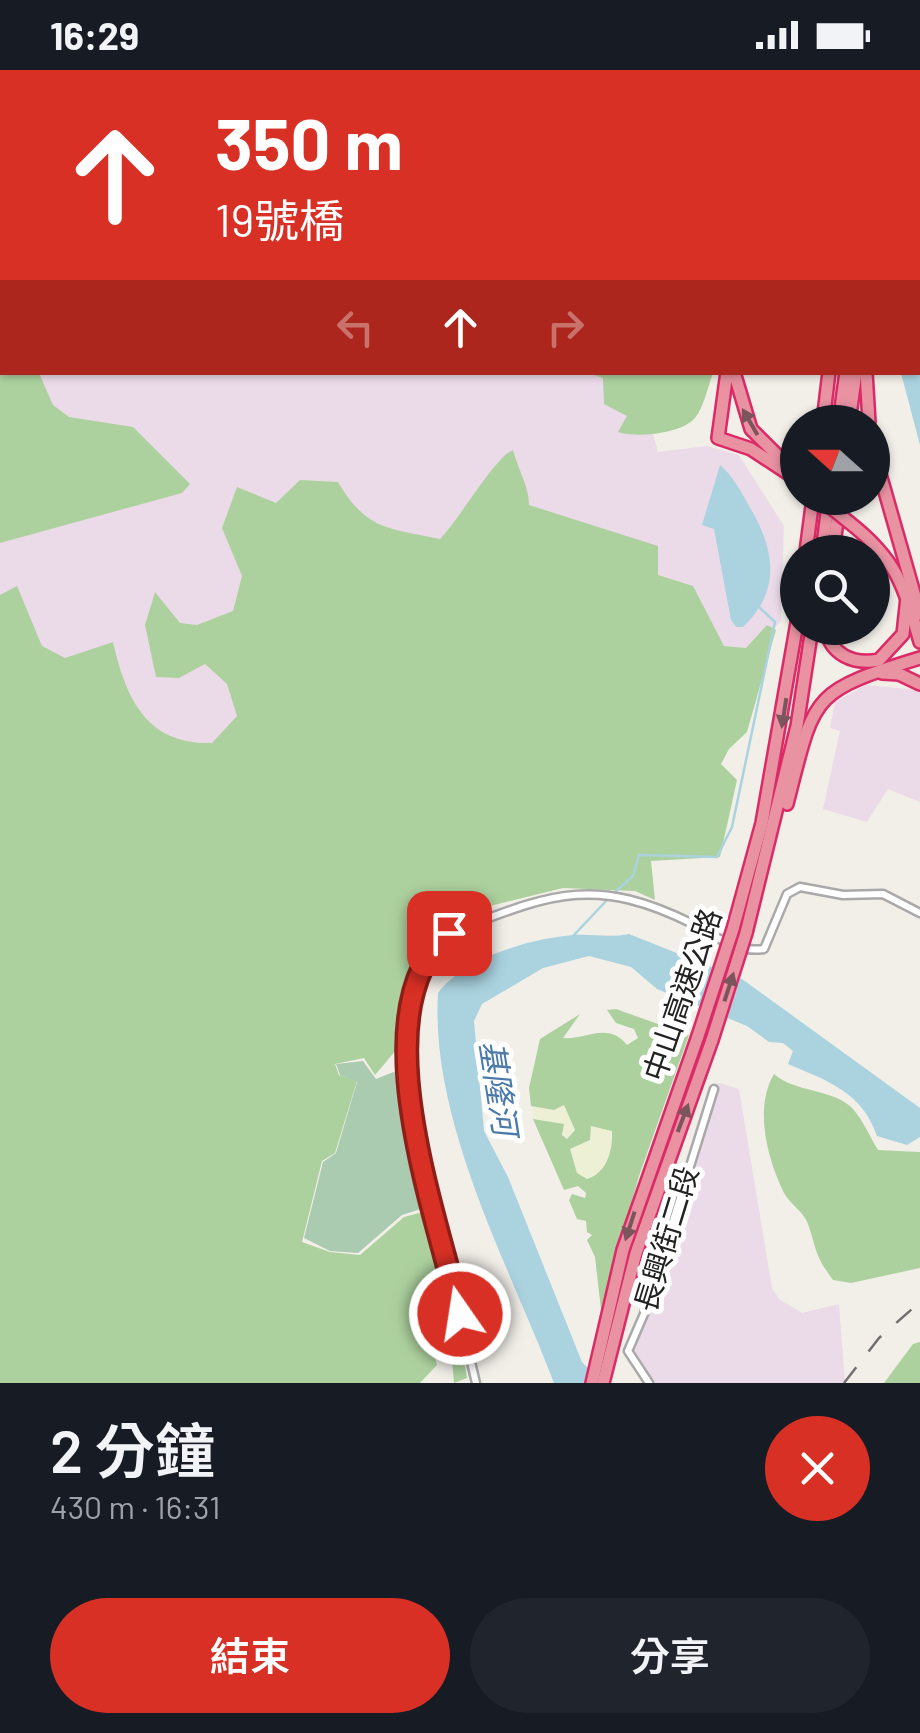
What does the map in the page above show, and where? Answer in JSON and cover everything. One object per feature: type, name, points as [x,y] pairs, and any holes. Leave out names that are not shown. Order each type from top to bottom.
[{"type":"highway","points":[[729,375],[718,438],[751,449],[780,467]]},
{"type":"highway","points":[[731,375],[751,429],[780,459]]},
{"type":"highway","points":[[820,375],[820,405]]},
{"type":"highway","points":[[823,405],[829,375]]},
{"type":"highway","points":[[841,405],[846,375]]},
{"type":"highway","points":[[851,405],[856,375]]},
{"type":"highway","points":[[866,375],[868,405]]},
{"type":"highway","points":[[844,515],[852,520]]},
{"type":"highway","points":[[847,515],[894,554],[920,614]]},
{"type":"highway","points":[[889,515],[920,642]]},
{"type":"highway","points":[[832,645],[842,656],[861,662],[880,660],[903,634],[910,596]]},
{"type":"highway","name":"中山高速公路","points":[[592,1383],[739,931],[793,645]]},
{"type":"highway","name":"中山高速公路","points":[[739,931],[761,884],[798,726],[810,645]]},
{"type":"highway","points":[[761,884],[810,721],[837,687],[920,658]]},
{"type":"highway","points":[[868,674],[900,674],[920,684]]},
{"type":"highway","name":"中山高速公路","points":[[603,1383],[614,1307]]},
{"type":"street","points":[[476,1383],[413,1118],[404,1040],[411,999],[423,964],[449,933],[542,898],[591,892],[614,895],[692,923],[724,943],[754,950],[764,949],[770,941],[787,894],[800,887],[843,895],[883,894],[920,913]]},
{"type":"street","name":"長興街二段","points":[[649,1383],[628,1351],[644,1314],[714,1089]]},
{"type":"shaded area","points":[[12,375],[637,375],[658,452],[707,446],[739,455],[784,526],[784,535],[780,535],[780,622],[675,732],[198,786],[0,840],[0,464]]},
{"type":"shaded area","points":[[866,685],[920,690],[920,802],[888,789],[867,822],[823,809],[840,731],[830,728],[835,702]]},
{"type":"shaded area","points":[[720,1083],[739,1089],[772,1288],[779,1299],[802,1313],[839,1304],[845,1383],[653,1383],[632,1348],[712,1088]]},
{"type":"green space","points":[[0,375],[40,375],[53,405],[69,417],[133,427],[190,484],[182,493],[0,543]]},
{"type":"green space","points":[[594,375],[712,375],[695,418],[680,428],[636,435],[618,432],[627,416],[604,404],[603,378]]},
{"type":"green space","points":[[513,450],[529,505],[658,546],[658,575],[693,586],[724,646],[746,648],[767,625],[776,630],[747,732],[729,749],[721,764],[737,780],[720,857],[651,861],[655,900],[635,891],[563,888],[462,913],[426,941],[403,995],[397,1049],[375,1075],[364,1058],[335,1064],[339,1075],[357,1081],[335,1153],[322,1161],[302,1242],[330,1252],[360,1255],[404,1217],[427,1211],[455,1310],[467,1378],[454,1383],[451,1348],[444,1336],[432,1341],[437,1365],[420,1383],[0,1383],[0,595],[17,586],[42,646],[65,658],[113,642],[133,699],[155,727],[189,742],[212,743],[237,716],[227,684],[205,664],[179,678],[156,677],[145,625],[155,592],[180,623],[197,625],[233,611],[242,576],[222,528],[237,487],[276,503],[300,480],[338,482],[358,510],[369,518],[392,529],[440,539],[497,464]]},
{"type":"green space","points":[[616,1009],[689,1035],[639,1176],[601,1310],[595,1257],[587,1240],[592,1235],[587,1232],[586,1221],[577,1219],[569,1200],[572,1194],[585,1198],[586,1193],[578,1186],[564,1190],[533,1119],[564,1124],[562,1135],[567,1139],[575,1130],[564,1105],[554,1110],[531,1106],[529,1088],[540,1039],[580,1014],[563,1038],[604,1033],[627,1045],[638,1038],[634,1029],[616,1023],[607,1010]],"holes":[[[591,1126],[612,1131],[604,1166],[587,1179],[577,1173],[570,1149],[590,1140]]]},
{"type":"green space","points":[[363,1061],[376,1079],[401,1069],[427,1207],[402,1215],[358,1253],[330,1251],[304,1238],[323,1162],[336,1153],[357,1082],[340,1075],[336,1064]]},
{"type":"green space","points":[[774,1074],[792,1085],[845,1102],[860,1118],[878,1150],[920,1152],[920,1268],[851,1283],[833,1280],[819,1258],[806,1220],[784,1193],[772,1164],[764,1117]]},
{"type":"green space","points":[[564,1105],[576,1130],[568,1140],[556,1122],[533,1119],[531,1106],[554,1110]]},
{"type":"green space","points":[[591,1126],[612,1130],[613,1146],[609,1160],[595,1177],[587,1179],[577,1173],[570,1149]]},
{"type":"green space","points":[[920,1342],[920,1383],[884,1383],[913,1344]]},
{"type":"water","points":[[902,375],[920,375],[920,445]]},
{"type":"water","points":[[720,465],[757,520],[768,552],[769,583],[764,598],[743,627],[736,627],[731,620],[714,529],[702,525]]},
{"type":"water","name":"基隆河","points":[[629,934],[742,979],[920,1108],[920,1137],[907,1145],[877,1136],[853,1098],[788,1064],[793,1051],[783,1043],[769,1042],[747,1026],[657,989],[631,967],[589,956],[543,968],[482,1004],[474,1021],[484,1131],[508,1177],[582,1362],[602,1383],[554,1383],[495,1242],[459,1142],[446,1092],[438,993],[464,970],[519,945],[574,935]]},
{"type":"pier","points":[[729,929],[753,939],[716,1051],[693,1042]]},
{"type":"waterway","points":[[614,893],[633,876],[639,855],[717,857],[732,827],[775,622],[760,608]]},
{"type":"waterway","points":[[573,936],[608,899]]},
{"type":"railway","points":[[844,1383],[879,1338],[920,1302]]},
{"type":"route","points":[[449,933],[423,964],[406,1015],[404,1040],[413,1118],[460,1314]]}]
